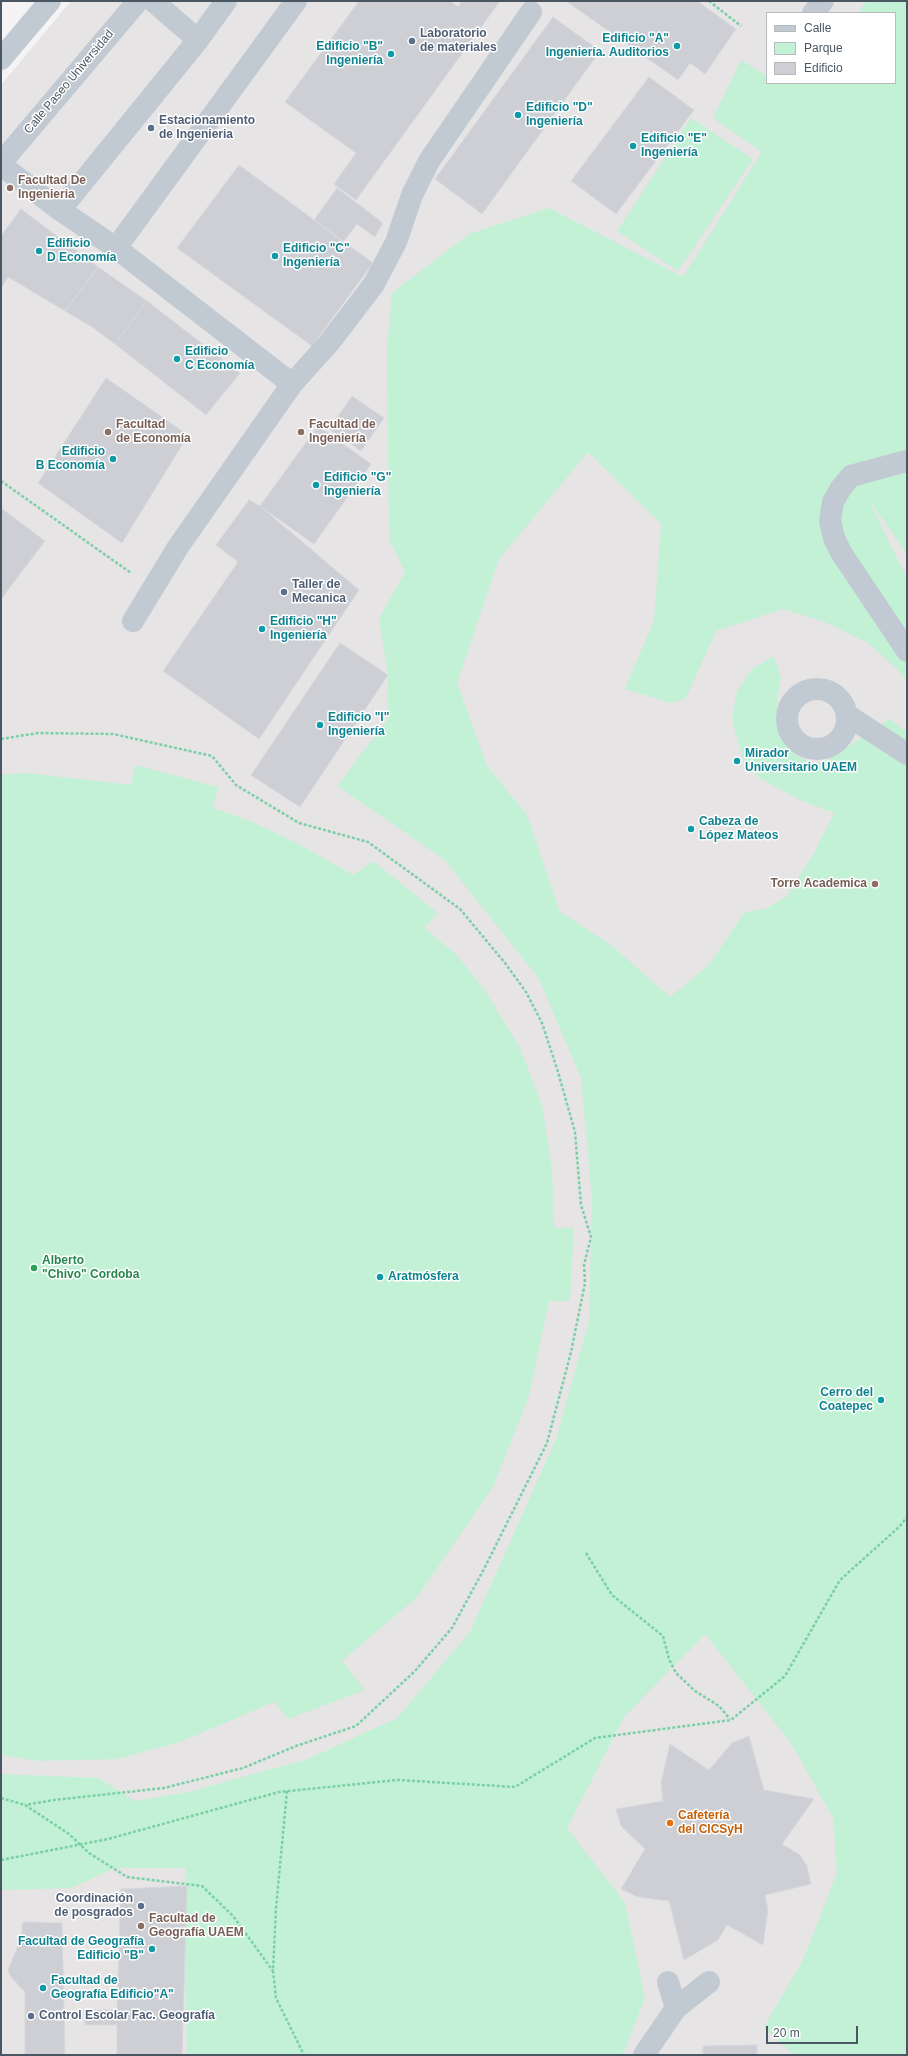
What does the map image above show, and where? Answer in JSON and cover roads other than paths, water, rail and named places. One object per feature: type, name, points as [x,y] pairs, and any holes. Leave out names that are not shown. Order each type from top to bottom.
[{"type":"street","points":[[1,59],[50,1]]},
{"type":"street","name":"Calle Paseo Universidad","points":[[1,164],[138,1]]},
{"type":"street","points":[[153,1],[198,40]]},
{"type":"street","points":[[60,210],[198,40],[226,1]]},
{"type":"street","points":[[116,248],[296,1]]},
{"type":"street","points":[[814,12],[823,1]]},
{"type":"street","points":[[133,621],[178,547],[292,384],[329,343],[374,284],[396,242],[412,195],[429,161],[531,12]]},
{"type":"street","points":[[1,164],[60,210],[116,248],[292,384]]},
{"type":"street","points":[[907,461],[851,476],[841,488],[833,502],[830,521],[834,538],[842,554],[907,651]]},
{"type":"street","points":[[847,715],[898,748]]},
{"type":"street","points":[[668,1982],[676,2008]]},
{"type":"street","points":[[644,2055],[676,2008],[709,1982]]},
{"type":"place","name":"Laboratorio de materiales","points":[[412,41]]},
{"type":"place","name":"Edificio \"A\" Ingeniería. Auditorios","points":[[677,46]]},
{"type":"place","name":"Edificio \"B\" Ingeniería","points":[[391,54]]},
{"type":"place","name":"Edificio \"D\" Ingeniería","points":[[518,115]]},
{"type":"place","name":"Estacionamiento de Ingenieria","points":[[151,128]]},
{"type":"place","name":"Edificio \"E\" Ingeniería","points":[[633,146]]},
{"type":"place","name":"Facultad De Ingenieria","points":[[10,188]]},
{"type":"place","name":"Edificio D Economía","points":[[39,251]]},
{"type":"place","name":"Edificio \"C\" Ingeniería","points":[[275,256]]},
{"type":"place","name":"Edificio C Economía","points":[[177,359]]},
{"type":"place","name":"Facultad de Economía","points":[[108,432]]},
{"type":"place","name":"Facultad de Ingeniería","points":[[301,432]]},
{"type":"place","name":"Edificio B Economía","points":[[113,459]]},
{"type":"place","name":"Edificio \"G\" Ingeniería","points":[[316,485]]},
{"type":"place","name":"Taller de Mecanica","points":[[284,592]]},
{"type":"place","name":"Edificio \"H\" Ingeniería","points":[[262,629]]},
{"type":"place","name":"Edificio \"I\" Ingeniería","points":[[320,725]]},
{"type":"place","name":"Mirador Universitario UAEM","points":[[737,761]]},
{"type":"place","name":"Cabeza de López Mateos","points":[[691,829]]},
{"type":"place","name":"Torre Academica","points":[[875,884]]},
{"type":"place","name":"Alberto \"Chivo\" Cordoba","points":[[34,1268]]},
{"type":"place","name":"Aratmósfera","points":[[380,1277]]},
{"type":"place","name":"Cerro del Coatepec","points":[[881,1400]]},
{"type":"place","name":"Cafetería del CICSyH","points":[[670,1823]]},
{"type":"place","name":"Coordinación de posgrados","points":[[141,1906]]},
{"type":"place","name":"Facultad de Geografía UAEM","points":[[141,1926]]},
{"type":"place","name":"Facultad de Geografía Edificio \"B\"","points":[[152,1949]]},
{"type":"place","name":"Facultad de Geografía Edificio\"A\"","points":[[43,1988]]},
{"type":"place","name":"Control Escolar Fac. Geografía","points":[[31,2016]]}]
